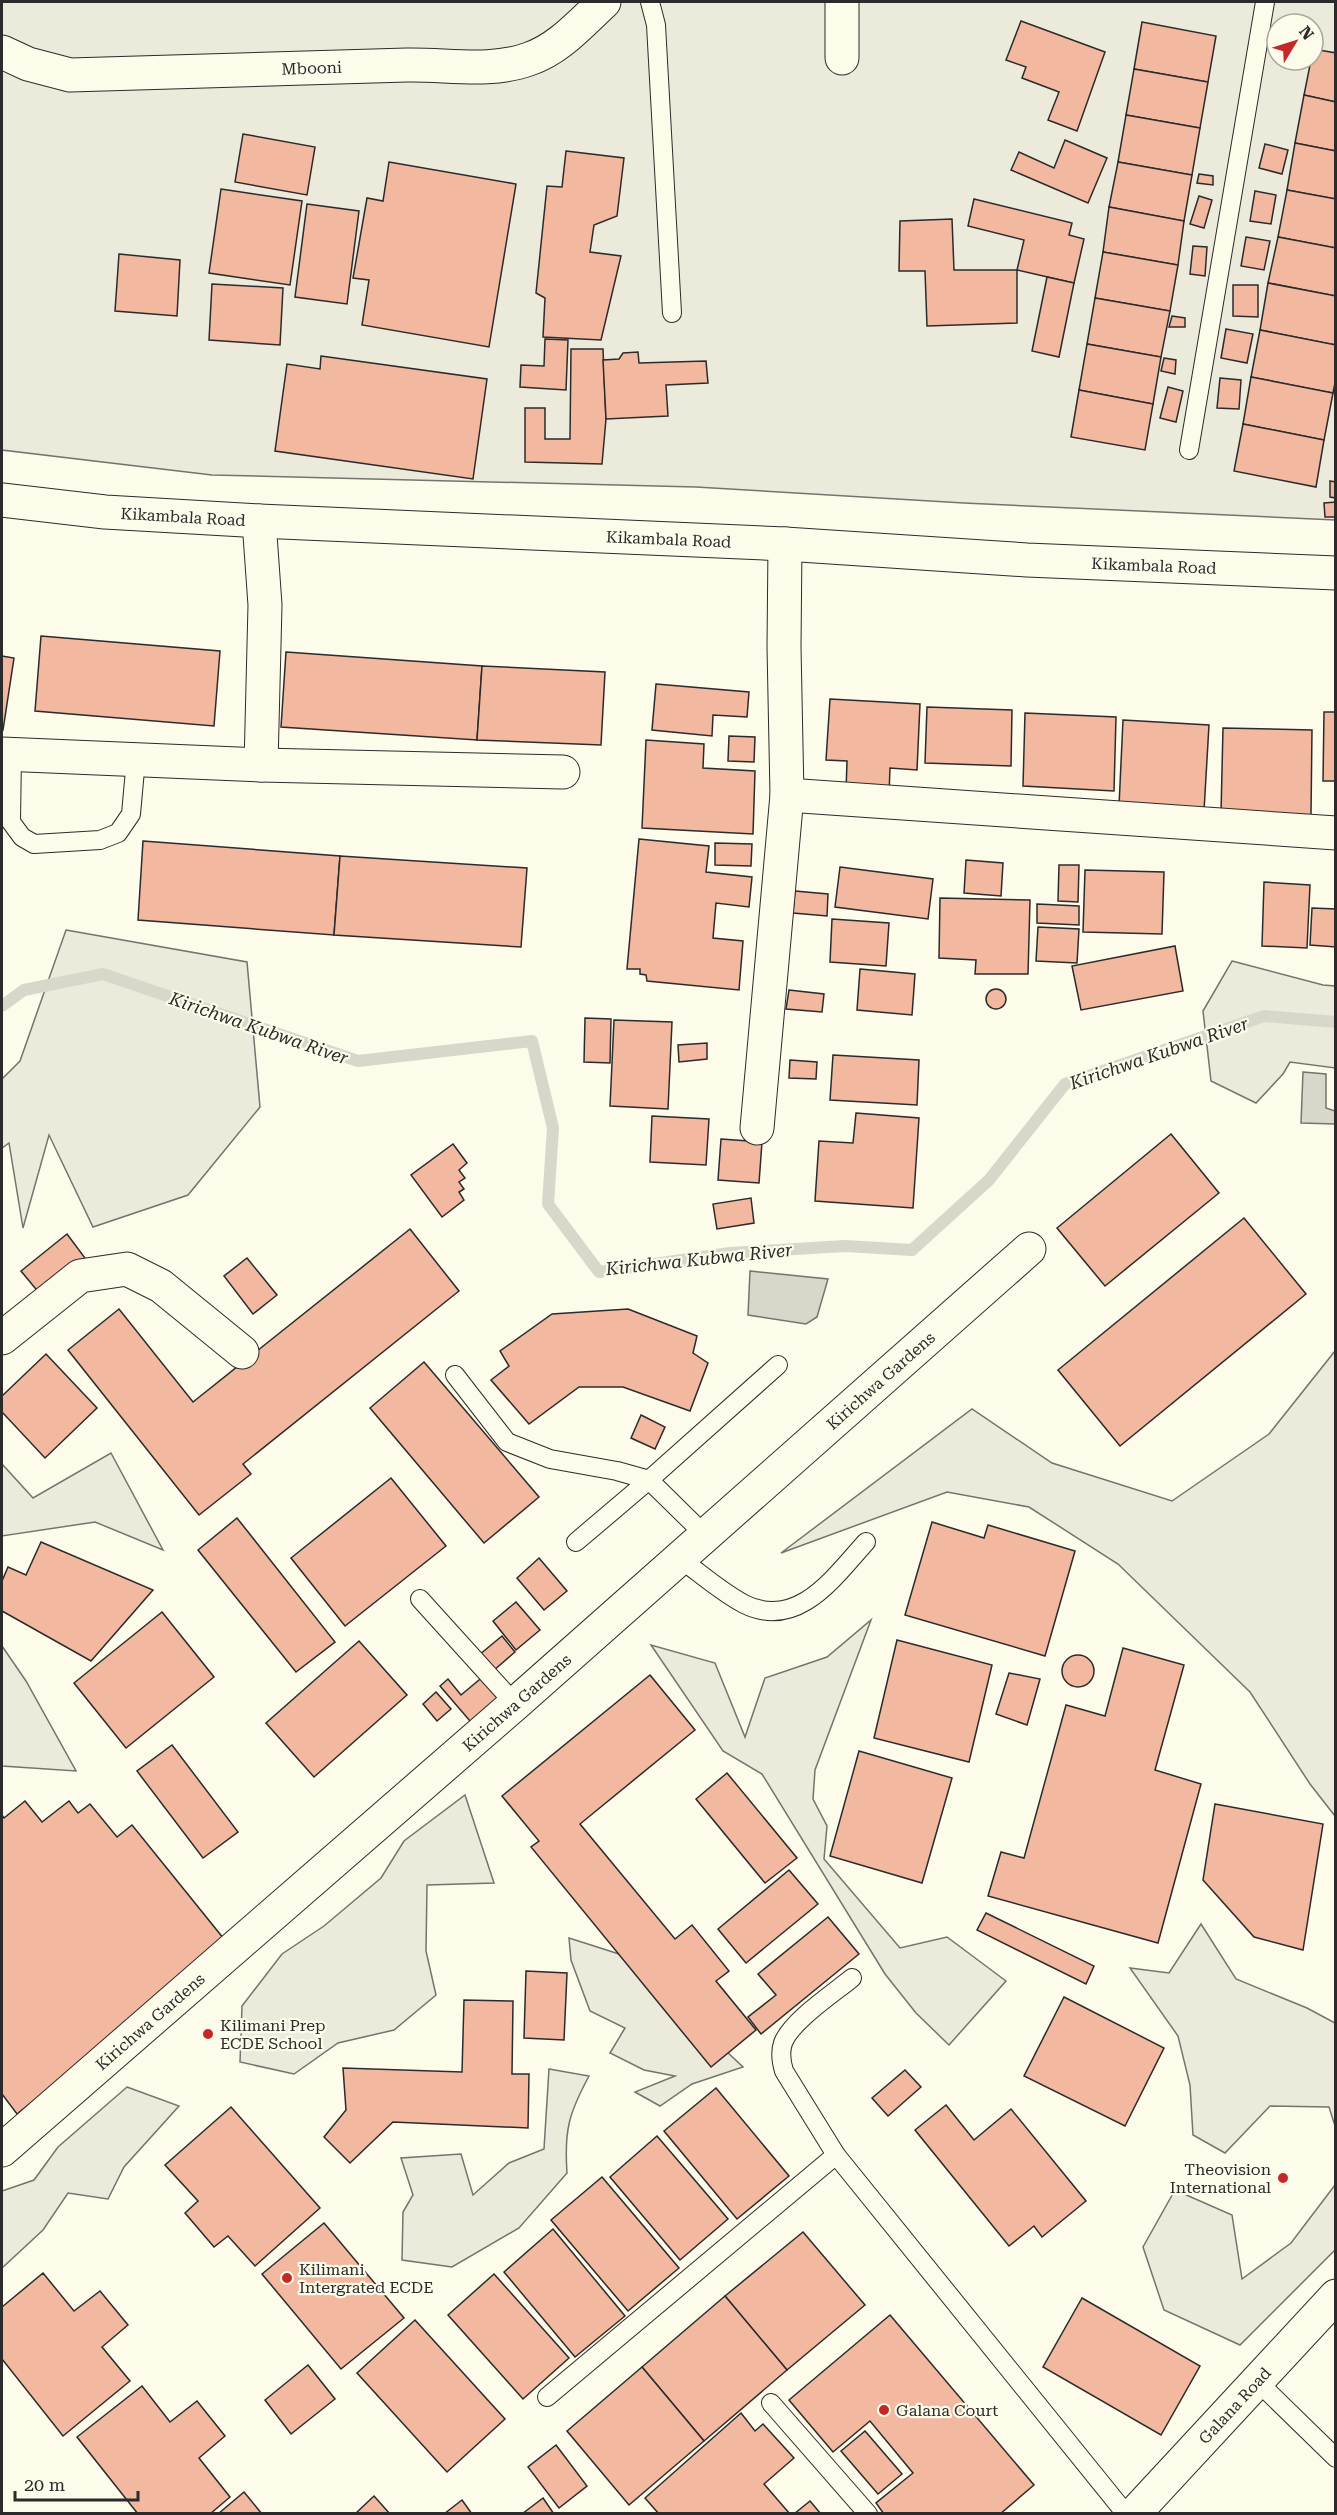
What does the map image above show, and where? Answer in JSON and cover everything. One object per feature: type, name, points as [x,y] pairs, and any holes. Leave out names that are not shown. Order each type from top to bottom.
[{"type":"street","name":"Mbooni","points":[[2,52],[28,64],[70,75],[413,65],[499,65],[527,60],[545,52],[568,36],[604,2]]},
{"type":"street","points":[[842,2],[842,58]]},
{"type":"street","name":"Kikambala Road","points":[[2,500],[105,512],[259,521],[785,544],[1027,560],[1335,573]]},
{"type":"street","points":[[259,521],[265,605],[261,765]]},
{"type":"street","points":[[757,1128],[788,795],[784,647],[785,544]]},
{"type":"street","points":[[7,754],[261,765],[563,772]]},
{"type":"street","points":[[788,795],[1335,833]]},
{"type":"street","name":"Kirichwa Gardens","points":[[2,2150],[515,1704],[1029,1249]]},
{"type":"street","points":[[2,1338],[80,1276],[127,1269],[161,1286],[242,1352]]},
{"type":"street","name":"Galana Road","points":[[1134,2514],[1335,2296]]},
{"type":"lane","points":[[650,2],[656,26],[672,313]]},
{"type":"lane","points":[[1190,450],[1265,2]]},
{"type":"lane","points":[[7,754],[10,822],[22,837],[34,844],[100,840],[118,833],[131,814],[136,759]]},
{"type":"lane","points":[[576,1542],[778,1365]]},
{"type":"lane","points":[[455,1375],[507,1442],[550,1459],[617,1471],[649,1480],[706,1536]]},
{"type":"lane","points":[[679,1558],[745,1605],[774,1611],[796,1607],[821,1591],[866,1542]]},
{"type":"lane","points":[[420,1599],[515,1704]]},
{"type":"lane","points":[[852,1978],[796,2024],[784,2041],[781,2058],[784,2071],[836,2155],[1126,2514]]},
{"type":"lane","points":[[547,2397],[836,2155]]},
{"type":"lane","points":[[1257,2381],[1335,2458]]},
{"type":"lane","points":[[771,2403],[868,2514]]},
{"type":"shaded area","points":[[2,2],[1335,2],[1335,520],[964,503],[696,487],[212,475],[2,450]]},
{"type":"shaded area","points":[[66,930],[247,962],[260,1107],[188,1195],[93,1227],[49,1135],[23,1228],[9,1143],[2,1148],[2,1079],[20,1061]]},
{"type":"shaded area","points":[[1232,961],[1323,985],[1335,986],[1335,1068],[1290,1062],[1283,1074],[1256,1103],[1211,1081],[1203,1011]]},
{"type":"shaded area","points":[[1303,1072],[1326,1074],[1326,1108],[1335,1111],[1335,1124],[1301,1123]]},
{"type":"shaded area","points":[[750,1271],[828,1279],[817,1317],[806,1324],[748,1315]]},
{"type":"shaded area","points":[[1335,1351],[1335,1816],[1310,1784],[1250,1692],[1118,1564],[1029,1507],[947,1492],[781,1553],[972,1409],[1052,1463],[1172,1501],[1269,1434]]},
{"type":"shaded area","points":[[111,1453],[163,1550],[95,1522],[2,1536],[2,1464],[33,1498]]},
{"type":"shaded area","points":[[871,1620],[815,1770],[813,1799],[827,1826],[824,1859],[900,1948],[947,1937],[1006,1981],[949,2045],[916,2013],[885,1974],[762,1774],[723,1751],[651,1645],[715,1663],[745,1737],[765,1678],[827,1657]]},
{"type":"shaded area","points":[[2,1646],[26,1681],[76,1771],[2,1766]]},
{"type":"shaded area","points":[[465,1795],[494,1883],[427,1885],[426,1951],[436,1995],[394,2030],[338,2043],[294,2074],[240,2062],[242,2006],[282,1954],[324,1926],[381,1878],[404,1841]]},
{"type":"shaded area","points":[[1201,1924],[1236,1979],[1307,2008],[1335,2023],[1335,2126],[1329,2107],[1270,2106],[1225,2153],[1193,2135],[1190,2085],[1178,2036],[1130,1968],[1169,1973]]},
{"type":"shaded area","points":[[569,1938],[644,1962],[710,2036],[743,2067],[692,2084],[660,2106],[635,2092],[675,2076],[644,2070],[610,2053],[625,2028],[590,2011],[571,1960]]},
{"type":"shaded area","points":[[549,2069],[589,2076],[569,2122],[566,2145],[567,2173],[519,2228],[452,2267],[402,2260],[403,2212],[413,2195],[401,2158],[461,2154],[473,2195],[509,2163],[544,2149]]},
{"type":"shaded area","points":[[127,2087],[179,2106],[124,2167],[108,2199],[68,2193],[43,2230],[2,2268],[2,2191],[34,2180],[58,2147]]},
{"type":"shaded area","points":[[1335,2185],[1335,2250],[1240,2345],[1164,2310],[1143,2247],[1175,2190],[1232,2215],[1242,2279],[1291,2243]]},
{"type":"building","points":[[1021,21],[1105,52],[1077,131],[1048,120],[1059,92],[1022,78],[1026,67],[1006,60]]},
{"type":"building","points":[[1142,22],[1216,36],[1208,82],[1134,69]]},
{"type":"building","points":[[1325,51],[1336,53],[1336,102],[1304,95],[1309,72],[1325,72]]},
{"type":"building","points":[[1134,69],[1208,82],[1200,128],[1126,115]]},
{"type":"building","points":[[1304,95],[1336,102],[1336,151],[1295,143]]},
{"type":"building","points":[[1126,115],[1200,128],[1192,175],[1118,162]]},
{"type":"building","points":[[243,134],[315,147],[307,195],[235,182]]},
{"type":"building","points":[[1065,140],[1107,158],[1088,203],[1011,170],[1019,152],[1054,168]]},
{"type":"building","points":[[1295,143],[1336,151],[1336,199],[1287,190]]},
{"type":"building","points":[[1265,144],[1288,150],[1282,174],[1259,168]]},
{"type":"building","points":[[566,151],[624,158],[617,216],[594,225],[590,252],[621,256],[601,340],[543,337],[545,298],[536,293],[547,186],[562,187]]},
{"type":"building","points":[[389,162],[516,184],[489,347],[362,325],[369,280],[353,278],[367,198],[383,201]]},
{"type":"building","points":[[1118,162],[1192,175],[1184,221],[1109,207]]},
{"type":"building","points":[[1199,174],[1213,176],[1213,185],[1197,183]]},
{"type":"building","points":[[221,189],[302,201],[290,285],[209,273]]},
{"type":"building","points":[[1287,190],[1336,199],[1336,248],[1278,237]]},
{"type":"building","points":[[1255,191],[1276,195],[1271,224],[1250,221]]},
{"type":"building","points":[[1199,196],[1212,200],[1204,228],[1190,224]]},
{"type":"building","points":[[974,199],[1072,223],[1069,235],[1084,239],[1074,283],[1017,270],[1024,240],[968,226]]},
{"type":"building","points":[[307,204],[359,211],[347,304],[295,297]]},
{"type":"building","points":[[1109,207],[1184,221],[1178,265],[1103,252]]},
{"type":"building","points":[[952,219],[954,270],[1017,270],[1017,323],[927,326],[925,271],[899,271],[900,221]]},
{"type":"building","points":[[1246,237],[1270,241],[1264,270],[1241,266]]},
{"type":"building","points":[[1278,237],[1336,248],[1336,296],[1268,283]]},
{"type":"building","points":[[1193,246],[1207,247],[1205,276],[1190,274]]},
{"type":"building","points":[[1103,252],[1178,265],[1170,311],[1095,298]]},
{"type":"building","points":[[119,254],[180,260],[177,316],[115,311]]},
{"type":"building","points":[[1047,277],[1074,283],[1059,357],[1032,351]]},
{"type":"building","points":[[1268,283],[1336,296],[1336,345],[1260,330]]},
{"type":"building","points":[[212,284],[283,288],[280,345],[209,340]]},
{"type":"building","points":[[1233,285],[1258,285],[1258,317],[1233,316]]},
{"type":"building","points":[[1095,298],[1170,311],[1161,357],[1087,344]]},
{"type":"building","points":[[1172,316],[1185,318],[1185,327],[1169,327]]},
{"type":"building","points":[[1226,329],[1253,334],[1247,363],[1221,358]]},
{"type":"building","points":[[1260,330],[1336,345],[1336,378],[1333,393],[1251,377]]},
{"type":"building","points":[[545,339],[568,340],[566,390],[520,387],[521,365],[544,366]]},
{"type":"building","points":[[1087,344],[1161,357],[1153,404],[1079,390]]},
{"type":"building","points":[[571,349],[603,349],[606,419],[602,464],[525,462],[525,408],[545,408],[545,439],[570,439]]},
{"type":"building","points":[[638,352],[639,363],[706,361],[708,383],[666,385],[668,416],[606,419],[603,360],[619,359],[623,353]]},
{"type":"building","points":[[321,356],[487,379],[473,479],[275,451],[287,364],[320,369]]},
{"type":"building","points":[[1164,358],[1176,360],[1175,374],[1161,371]]},
{"type":"building","points":[[1251,377],[1333,393],[1324,440],[1243,424]]},
{"type":"building","points":[[1220,378],[1241,380],[1239,409],[1217,408]]},
{"type":"building","points":[[1168,387],[1183,391],[1176,422],[1160,418]]},
{"type":"building","points":[[1079,390],[1153,404],[1145,450],[1071,437]]},
{"type":"building","points":[[1243,424],[1324,440],[1316,487],[1234,471]]},
{"type":"building","points":[[1330,481],[1336,482],[1336,498],[1330,497]]},
{"type":"building","points":[[1336,502],[1336,517],[1325,517],[1324,503]]},
{"type":"building","points":[[41,636],[220,651],[214,726],[35,711]]},
{"type":"building","points":[[286,652],[482,666],[477,740],[281,727]]},
{"type":"building","points":[[2,656],[14,658],[3,730],[2,730]]},
{"type":"building","points":[[482,666],[605,672],[601,745],[477,740]]},
{"type":"building","points":[[656,684],[749,692],[747,717],[713,715],[712,736],[652,730]]},
{"type":"building","points":[[830,699],[920,704],[917,770],[890,768],[889,794],[846,791],[847,761],[826,760]]},
{"type":"building","points":[[927,707],[1012,710],[1011,766],[925,763]]},
{"type":"building","points":[[1324,712],[1336,712],[1336,781],[1323,781]]},
{"type":"building","points":[[1025,713],[1116,717],[1114,791],[1023,786]]},
{"type":"building","points":[[1123,720],[1209,725],[1204,811],[1119,806]]},
{"type":"building","points":[[1223,728],[1312,730],[1311,815],[1221,813]]},
{"type":"building","points":[[729,736],[755,737],[754,762],[728,761]]},
{"type":"building","points":[[646,740],[704,744],[703,768],[755,771],[753,834],[642,828]]},
{"type":"building","points":[[639,839],[709,846],[706,872],[752,877],[749,907],[716,903],[713,938],[743,941],[739,990],[647,981],[646,975],[640,974],[640,969],[627,969]]},
{"type":"building","points":[[143,841],[340,856],[334,935],[138,920]]},
{"type":"building","points":[[715,843],[752,844],[751,866],[715,865]]},
{"type":"building","points":[[340,856],[527,868],[521,947],[334,935]]},
{"type":"building","points":[[966,860],[1003,863],[1001,896],[964,893]]},
{"type":"building","points":[[1059,865],[1079,865],[1078,902],[1058,901]]},
{"type":"building","points":[[840,867],[933,879],[928,919],[835,907]]},
{"type":"building","points":[[1085,870],[1164,872],[1162,934],[1083,932]]},
{"type":"building","points":[[1264,882],[1310,885],[1307,948],[1262,946]]},
{"type":"building","points":[[795,891],[828,894],[827,916],[793,913]]},
{"type":"building","points":[[940,898],[1030,900],[1028,974],[975,974],[976,960],[939,958]]},
{"type":"building","points":[[1037,904],[1079,906],[1079,925],[1037,923]]},
{"type":"building","points":[[1312,908],[1336,909],[1336,947],[1310,945]]},
{"type":"building","points":[[832,919],[889,923],[886,966],[830,962]]},
{"type":"building","points":[[1038,927],[1079,929],[1077,963],[1036,961]]},
{"type":"building","points":[[1175,946],[1183,991],[1081,1010],[1072,966]]},
{"type":"building","points":[[860,969],[915,974],[912,1015],[857,1010]]},
{"type":"building","points":[[996,989],[1003,992],[1006,999],[1003,1006],[996,1009],[989,1006],[986,999],[989,992]]},
{"type":"building","points":[[789,990],[824,994],[822,1012],[786,1009]]},
{"type":"building","points":[[585,1018],[611,1019],[610,1063],[584,1062]]},
{"type":"building","points":[[614,1020],[672,1022],[668,1109],[610,1106]]},
{"type":"building","points":[[707,1043],[707,1059],[679,1062],[678,1045]]},
{"type":"building","points":[[833,1055],[919,1060],[917,1105],[830,1100]]},
{"type":"building","points":[[790,1060],[817,1062],[816,1079],[789,1078]]},
{"type":"building","points":[[856,1113],[919,1118],[913,1208],[815,1201],[819,1141],[853,1143]]},
{"type":"building","points":[[652,1116],[709,1119],[706,1165],[650,1162]]},
{"type":"building","points":[[1171,1134],[1219,1193],[1105,1286],[1057,1228]]},
{"type":"building","points":[[721,1139],[762,1142],[759,1183],[718,1180]]},
{"type":"building","points":[[453,1144],[467,1163],[459,1170],[465,1178],[459,1182],[464,1189],[459,1192],[464,1200],[442,1217],[411,1175]]},
{"type":"building","points":[[751,1198],[754,1223],[717,1229],[713,1204]]},
{"type":"building","points":[[1244,1218],[1306,1294],[1120,1446],[1058,1370]]},
{"type":"building","points":[[410,1229],[459,1291],[243,1464],[251,1474],[199,1515],[68,1350],[119,1309],[193,1402]]},
{"type":"building","points":[[67,1234],[85,1258],[40,1294],[21,1271]]},
{"type":"building","points":[[247,1258],[277,1295],[253,1314],[224,1276]]},
{"type":"building","points":[[628,1309],[697,1336],[693,1353],[708,1363],[690,1411],[623,1387],[579,1387],[529,1424],[491,1380],[509,1366],[500,1351],[552,1314]]},
{"type":"building","points":[[46,1354],[97,1408],[45,1458],[2,1412],[2,1396]]},
{"type":"building","points":[[424,1362],[539,1497],[484,1543],[370,1408]]},
{"type":"building","points":[[641,1415],[665,1427],[655,1449],[631,1438]]},
{"type":"building","points":[[391,1478],[446,1546],[345,1626],[291,1558]]},
{"type":"building","points":[[237,1518],[335,1642],[296,1672],[198,1550]]},
{"type":"building","points":[[932,1522],[984,1538],[988,1525],[1075,1551],[1045,1656],[905,1615]]},
{"type":"building","points":[[41,1542],[153,1590],[91,1661],[2,1611],[2,1581],[8,1567],[26,1575]]},
{"type":"building","points":[[539,1558],[567,1591],[544,1610],[517,1578]]},
{"type":"building","points":[[516,1602],[540,1630],[516,1650],[493,1621]]},
{"type":"building","points":[[162,1612],[214,1677],[126,1748],[74,1683]]},
{"type":"building","points":[[502,1636],[515,1652],[493,1671],[479,1655]]},
{"type":"building","points":[[897,1640],[992,1665],[969,1762],[874,1738]]},
{"type":"building","points":[[359,1641],[407,1695],[314,1777],[266,1723]]},
{"type":"building","points":[[1123,1648],[1184,1665],[1155,1770],[1201,1784],[1158,1943],[988,1896],[1001,1852],[1024,1858],[1066,1705],[1105,1716]]},
{"type":"building","points":[[1078,1655],[1090,1659],[1094,1671],[1090,1683],[1078,1687],[1066,1683],[1062,1671],[1066,1659]]},
{"type":"building","points":[[1009,1673],[1040,1679],[1027,1725],[996,1714]]},
{"type":"building","points":[[485,1675],[508,1701],[476,1728],[440,1686],[448,1679],[461,1695]]},
{"type":"building","points":[[650,1675],[695,1730],[580,1824],[675,1939],[692,1925],[729,1971],[716,1981],[756,2030],[711,2067],[531,1847],[539,1841],[502,1796]]},
{"type":"building","points":[[436,1692],[451,1709],[437,1721],[423,1704]]},
{"type":"building","points":[[172,1745],[238,1832],[203,1858],[137,1771]]},
{"type":"building","points":[[859,1751],[952,1778],[922,1883],[830,1856]]},
{"type":"building","points":[[727,1773],[797,1858],[765,1883],[696,1799]]},
{"type":"building","points":[[25,1801],[42,1822],[69,1801],[78,1813],[90,1804],[117,1837],[132,1825],[228,1944],[17,2114],[2,2094],[2,1815],[4,1818]]},
{"type":"building","points":[[1215,1804],[1323,1824],[1303,1950],[1254,1937],[1203,1880]]},
{"type":"building","points":[[789,1870],[818,1904],[746,1963],[718,1929]]},
{"type":"building","points":[[986,1913],[1094,1966],[1086,1984],[977,1930]]},
{"type":"building","points":[[828,1917],[859,1954],[761,2034],[748,2017],[776,1995],[758,1974]]},
{"type":"building","points":[[526,1971],[567,1973],[564,2040],[524,2038]]},
{"type":"building","points":[[1064,1997],[1164,2048],[1125,2126],[1024,2076]]},
{"type":"building","points":[[464,2000],[513,2001],[512,2074],[529,2074],[528,2128],[393,2122],[350,2163],[324,2137],[346,2110],[343,2068],[462,2072]]},
{"type":"building","points":[[905,2070],[921,2087],[888,2116],[872,2098]]},
{"type":"building","points":[[716,2088],[789,2176],[737,2219],[664,2131]]},
{"type":"building","points":[[946,2105],[974,2140],[1011,2109],[1086,2201],[1042,2237],[1034,2226],[1009,2246],[915,2130]]},
{"type":"building","points":[[231,2107],[320,2208],[255,2266],[228,2236],[214,2247],[185,2213],[198,2201],[165,2165]]},
{"type":"building","points":[[657,2136],[728,2219],[680,2260],[610,2177]]},
{"type":"building","points":[[602,2177],[679,2268],[628,2311],[551,2220]]},
{"type":"building","points":[[324,2223],[404,2318],[341,2369],[262,2274]]},
{"type":"building","points":[[553,2229],[625,2316],[575,2357],[504,2272]]},
{"type":"building","points":[[803,2232],[865,2305],[787,2370],[725,2296]]},
{"type":"building","points":[[43,2273],[74,2311],[100,2291],[128,2325],[102,2347],[130,2381],[63,2436],[2,2359],[2,2307]]},
{"type":"building","points":[[494,2274],[569,2358],[523,2399],[448,2315]]},
{"type":"building","points":[[725,2296],[787,2370],[704,2441],[642,2367]]},
{"type":"building","points":[[1082,2298],[1200,2366],[1161,2435],[1043,2367]]},
{"type":"building","name":"Galana Court","points":[[890,2315],[1034,2485],[1000,2514],[884,2514],[876,2503],[913,2473],[870,2421],[833,2452],[789,2400]]},
{"type":"building","points":[[415,2320],[505,2419],[447,2472],[357,2373]]},
{"type":"building","points":[[308,2365],[335,2399],[291,2434],[265,2400]]},
{"type":"building","points":[[642,2367],[704,2441],[629,2505],[567,2431]]},
{"type":"building","points":[[142,2386],[170,2422],[197,2401],[225,2436],[199,2458],[230,2497],[210,2514],[138,2514],[77,2437]]},
{"type":"building","points":[[741,2413],[755,2431],[763,2424],[794,2458],[764,2484],[790,2514],[659,2514],[645,2498]]},
{"type":"building","points":[[865,2431],[902,2474],[878,2494],[841,2451]]},
{"type":"building","points":[[556,2445],[587,2486],[559,2508],[528,2467]]},
{"type":"building","points":[[244,2492],[262,2514],[218,2514]]},
{"type":"building","points":[[374,2496],[390,2514],[355,2514]]},
{"type":"building","points":[[543,2498],[554,2514],[522,2514]]},
{"type":"building","points":[[462,2500],[472,2514],[444,2514]]},
{"type":"building","points":[[810,2501],[821,2514],[794,2514]]},
{"type":"waterway","name":"Kirichwa Kubwa River","points":[[2,1006],[24,990],[103,974],[358,1061],[532,1041],[553,1128],[548,1204],[599,1272],[730,1253],[845,1246],[912,1250],[989,1180],[1065,1084],[1264,1016],[1336,1022]]},
{"type":"place","name":"Kilimani Prep ECDE School","points":[[208,2034]]},
{"type":"place","name":"Theovision International","points":[[1283,2178]]},
{"type":"place","name":"Kilimani Intergrated ECDE","points":[[287,2278]]},
{"type":"place","name":"Galana Court","points":[[884,2410]]}]
